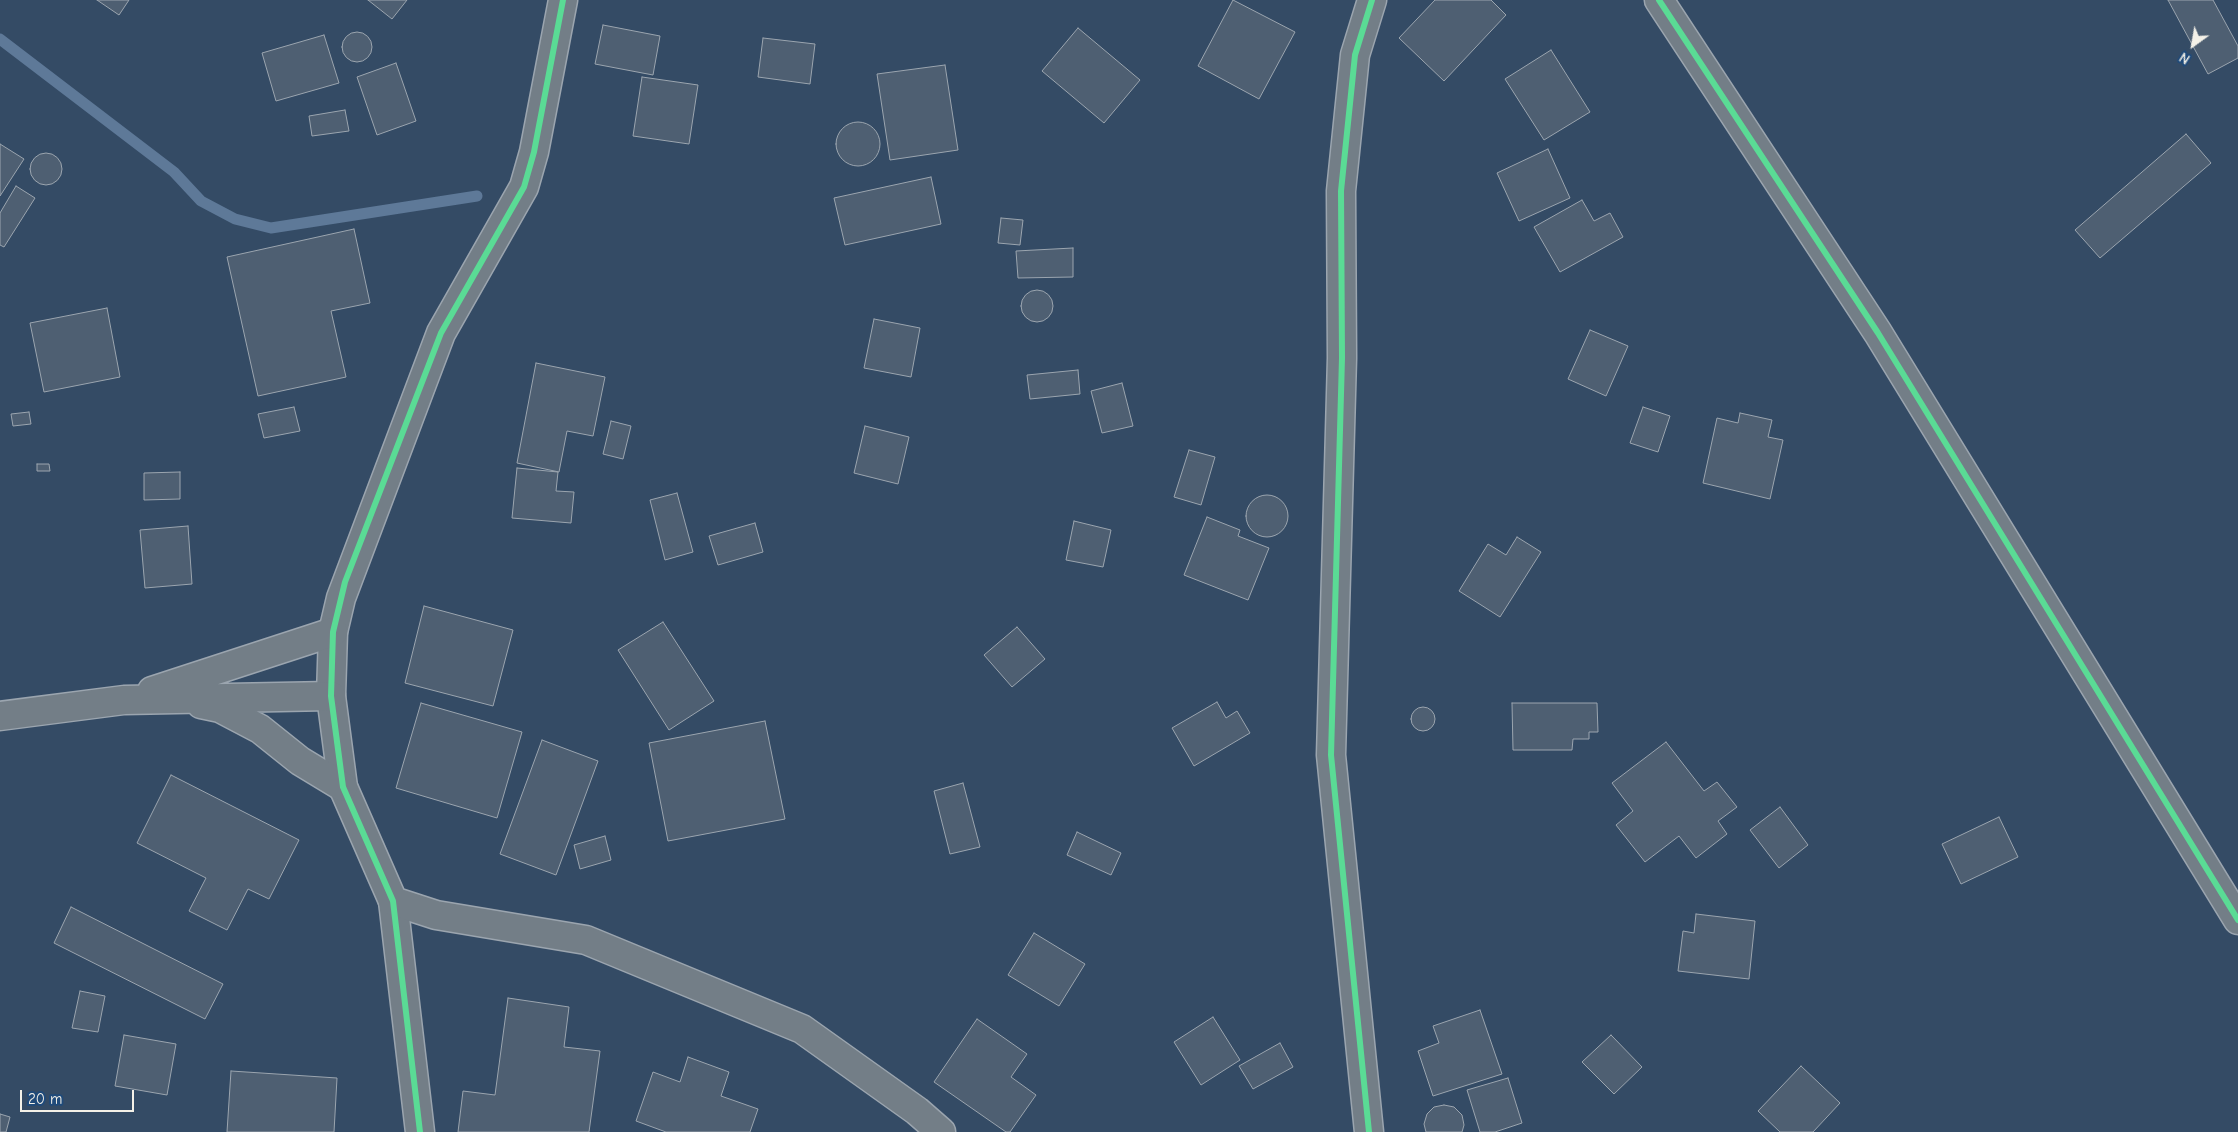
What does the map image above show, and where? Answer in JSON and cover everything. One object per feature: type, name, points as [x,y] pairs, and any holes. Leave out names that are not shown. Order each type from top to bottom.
[{"type":"street","points":[[420,1132],[392,901],[343,787],[331,696],[333,632],[345,582],[441,333],[524,187],[539,127],[562,0]]},
{"type":"street","points":[[1369,1132],[1331,755],[1342,358],[1342,191],[1355,55],[1372,0]]},
{"type":"street","points":[[1659,0],[1878,332],[2238,920]]},
{"type":"street","points":[[124,700],[333,632]]},
{"type":"street","points":[[0,716],[124,700],[331,696]]},
{"type":"street","points":[[174,699],[220,708],[260,728],[300,760],[343,787]]},
{"type":"street","points":[[392,901],[436,915],[586,940],[802,1028],[917,1111],[941,1132]]},
{"type":"building","points":[[97,0],[129,0],[119,15]]},
{"type":"building","points":[[368,0],[407,0],[392,19]]},
{"type":"building","points":[[1233,0],[1295,32],[1259,99],[1198,66]]},
{"type":"building","points":[[1435,0],[1491,0],[1506,15],[1444,81],[1399,38]]},
{"type":"building","points":[[2168,0],[2213,0],[2238,46],[2238,58],[2208,74]]},
{"type":"building","points":[[603,25],[660,36],[653,75],[595,64]]},
{"type":"building","points":[[1078,28],[1140,80],[1104,123],[1042,71]]},
{"type":"building","points":[[357,32],[368,36],[372,47],[368,58],[357,62],[346,58],[342,47],[346,36]]},
{"type":"building","points":[[324,35],[339,83],[276,101],[262,53]]},
{"type":"building","points":[[763,38],[815,44],[810,84],[758,77]]},
{"type":"building","points":[[1551,50],[1590,112],[1544,140],[1505,79]]},
{"type":"building","points":[[396,63],[416,121],[377,135],[357,77]]},
{"type":"building","points":[[945,65],[958,150],[890,160],[877,74]]},
{"type":"building","points":[[642,77],[698,85],[689,144],[633,136]]},
{"type":"building","points":[[345,110],[349,131],[312,136],[309,116]]},
{"type":"building","points":[[862,122],[874,128],[879,135],[879,153],[874,160],[867,165],[854,166],[846,163],[839,156],[836,140],[839,132],[846,125]]},
{"type":"building","points":[[2186,134],[2211,163],[2100,258],[2075,230]]},
{"type":"building","points":[[0,144],[24,159],[0,196]]},
{"type":"building","points":[[1548,149],[1570,198],[1519,221],[1497,173]]},
{"type":"building","points":[[46,153],[52,154],[57,158],[61,163],[61,175],[57,180],[52,184],[46,185],[40,184],[35,180],[31,175],[30,169],[31,163],[35,158],[40,154]]},
{"type":"building","points":[[931,177],[941,224],[845,245],[834,198]]},
{"type":"building","points":[[16,186],[35,198],[4,247],[0,245],[0,213]]},
{"type":"building","points":[[1582,200],[1594,221],[1610,213],[1623,237],[1560,272],[1534,227]]},
{"type":"building","points":[[1001,218],[1023,220],[1020,245],[998,243]]},
{"type":"building","points":[[354,229],[370,303],[331,311],[346,377],[258,396],[227,257]]},
{"type":"building","points":[[1073,248],[1073,277],[1018,278],[1016,251]]},
{"type":"building","points":[[1037,290],[1043,291],[1048,295],[1052,300],[1052,312],[1048,317],[1043,321],[1037,322],[1031,321],[1026,317],[1022,312],[1021,306],[1022,300],[1026,295],[1031,291]]},
{"type":"building","points":[[107,308],[120,377],[44,392],[30,323]]},
{"type":"building","points":[[874,319],[920,328],[911,377],[864,368]]},
{"type":"building","points":[[1590,330],[1628,346],[1606,396],[1568,379]]},
{"type":"building","points":[[536,363],[605,377],[593,436],[567,431],[559,472],[517,463]]},
{"type":"building","points":[[1078,370],[1080,394],[1030,399],[1027,375]]},
{"type":"building","points":[[1122,383],[1133,426],[1102,433],[1091,391]]},
{"type":"building","points":[[294,407],[300,431],[264,438],[258,414]]},
{"type":"building","points":[[1643,407],[1670,416],[1658,452],[1630,443]]},
{"type":"building","points":[[29,412],[31,424],[13,426],[11,414]]},
{"type":"building","points":[[1740,413],[1772,420],[1768,437],[1783,440],[1770,499],[1703,483],[1717,418],[1738,423]]},
{"type":"building","points":[[611,421],[631,426],[623,459],[603,454]]},
{"type":"building","points":[[865,426],[909,437],[898,484],[854,473]]},
{"type":"building","points":[[1189,450],[1215,457],[1201,505],[1174,497]]},
{"type":"building","points":[[37,464],[49,464],[50,471],[37,471]]},
{"type":"building","points":[[517,468],[558,472],[556,491],[574,492],[571,523],[512,518]]},
{"type":"building","points":[[180,472],[180,499],[144,500],[144,473]]},
{"type":"building","points":[[677,493],[693,552],[665,560],[650,500]]},
{"type":"building","points":[[1267,495],[1282,501],[1288,516],[1282,531],[1267,537],[1252,531],[1246,516],[1252,501]]},
{"type":"building","points":[[1207,517],[1240,530],[1238,536],[1269,548],[1248,600],[1184,575]]},
{"type":"building","points":[[1074,521],[1111,530],[1103,567],[1066,560]]},
{"type":"building","points":[[755,523],[763,552],[718,565],[709,536]]},
{"type":"building","points":[[188,526],[192,584],[145,588],[140,530]]},
{"type":"building","points":[[1517,537],[1541,552],[1500,617],[1459,591],[1488,544],[1506,555]]},
{"type":"building","points":[[424,606],[513,630],[493,706],[405,683]]},
{"type":"building","points":[[663,622],[714,701],[669,730],[618,650]]},
{"type":"building","points":[[1017,627],[1045,659],[1012,687],[984,655]]},
{"type":"building","points":[[1217,702],[1226,718],[1237,711],[1250,733],[1194,766],[1172,728]]},
{"type":"building","points":[[421,703],[522,732],[497,818],[396,788]]},
{"type":"building","points":[[1512,703],[1597,703],[1598,732],[1589,732],[1589,739],[1573,739],[1572,750],[1513,750]]},
{"type":"building","points":[[1423,707],[1432,710],[1435,719],[1432,728],[1423,731],[1414,728],[1411,719],[1414,710]]},
{"type":"building","points":[[765,721],[785,819],[668,841],[649,743]]},
{"type":"building","points":[[542,740],[598,761],[556,875],[500,854]]},
{"type":"building","points":[[1666,742],[1704,791],[1717,782],[1737,807],[1718,821],[1727,834],[1696,858],[1679,836],[1645,862],[1616,825],[1633,811],[1612,783]]},
{"type":"building","points":[[171,775],[299,840],[269,899],[248,889],[227,930],[189,911],[206,878],[137,843]]},
{"type":"building","points":[[963,783],[980,847],[950,854],[934,791]]},
{"type":"building","points":[[1780,807],[1808,845],[1779,868],[1750,830]]},
{"type":"building","points":[[1999,817],[2018,857],[1961,884],[1942,844]]},
{"type":"building","points":[[1077,832],[1121,853],[1111,875],[1067,855]]},
{"type":"building","points":[[605,836],[611,860],[580,869],[574,845]]},
{"type":"building","points":[[71,907],[223,984],[205,1019],[54,943]]},
{"type":"building","points":[[1696,914],[1755,921],[1749,979],[1678,971],[1683,931],[1694,933]]},
{"type":"building","points":[[1034,933],[1085,964],[1059,1006],[1008,975]]},
{"type":"building","points":[[80,991],[105,996],[98,1032],[72,1028]]},
{"type":"building","points":[[508,998],[569,1007],[564,1047],[600,1051],[589,1132],[458,1132],[463,1091],[495,1095]]},
{"type":"building","points":[[1480,1010],[1502,1074],[1433,1096],[1418,1051],[1439,1043],[1433,1026]]},
{"type":"building","points":[[1213,1017],[1240,1060],[1201,1085],[1174,1042]]},
{"type":"building","points":[[977,1019],[1027,1054],[1011,1077],[1036,1095],[1010,1132],[1006,1132],[934,1082]]},
{"type":"building","points":[[124,1035],[176,1044],[167,1095],[115,1086]]},
{"type":"building","points":[[1611,1035],[1642,1067],[1614,1094],[1582,1062]]},
{"type":"building","points":[[1280,1043],[1293,1067],[1253,1089],[1239,1066]]},
{"type":"building","points":[[688,1057],[729,1072],[721,1096],[758,1109],[750,1132],[666,1132],[636,1121],[653,1072],[680,1082]]},
{"type":"building","points":[[1801,1066],[1840,1103],[1813,1132],[1780,1132],[1758,1111]]},
{"type":"building","points":[[231,1071],[337,1078],[334,1132],[227,1132]]},
{"type":"building","points":[[1508,1078],[1522,1123],[1495,1132],[1480,1132],[1467,1090]]},
{"type":"building","points":[[1444,1105],[1454,1107],[1462,1115],[1464,1125],[1462,1132],[1426,1132],[1424,1124],[1427,1114],[1434,1107]]},
{"type":"building","points":[[0,1114],[10,1117],[6,1132],[0,1132]]},
{"type":"waterway","points":[[0,39],[174,172],[201,201],[235,219],[271,228],[477,196]]},
{"type":"cycle path","points":[[420,1132],[393,901],[343,787],[331,696],[333,632],[345,582],[441,333],[524,187],[534,152],[563,0]]},
{"type":"cycle path","points":[[1369,1132],[1331,755],[1342,358],[1341,191],[1355,55],[1372,0]]},
{"type":"cycle path","points":[[1659,0],[1878,333],[2238,920]]}]
